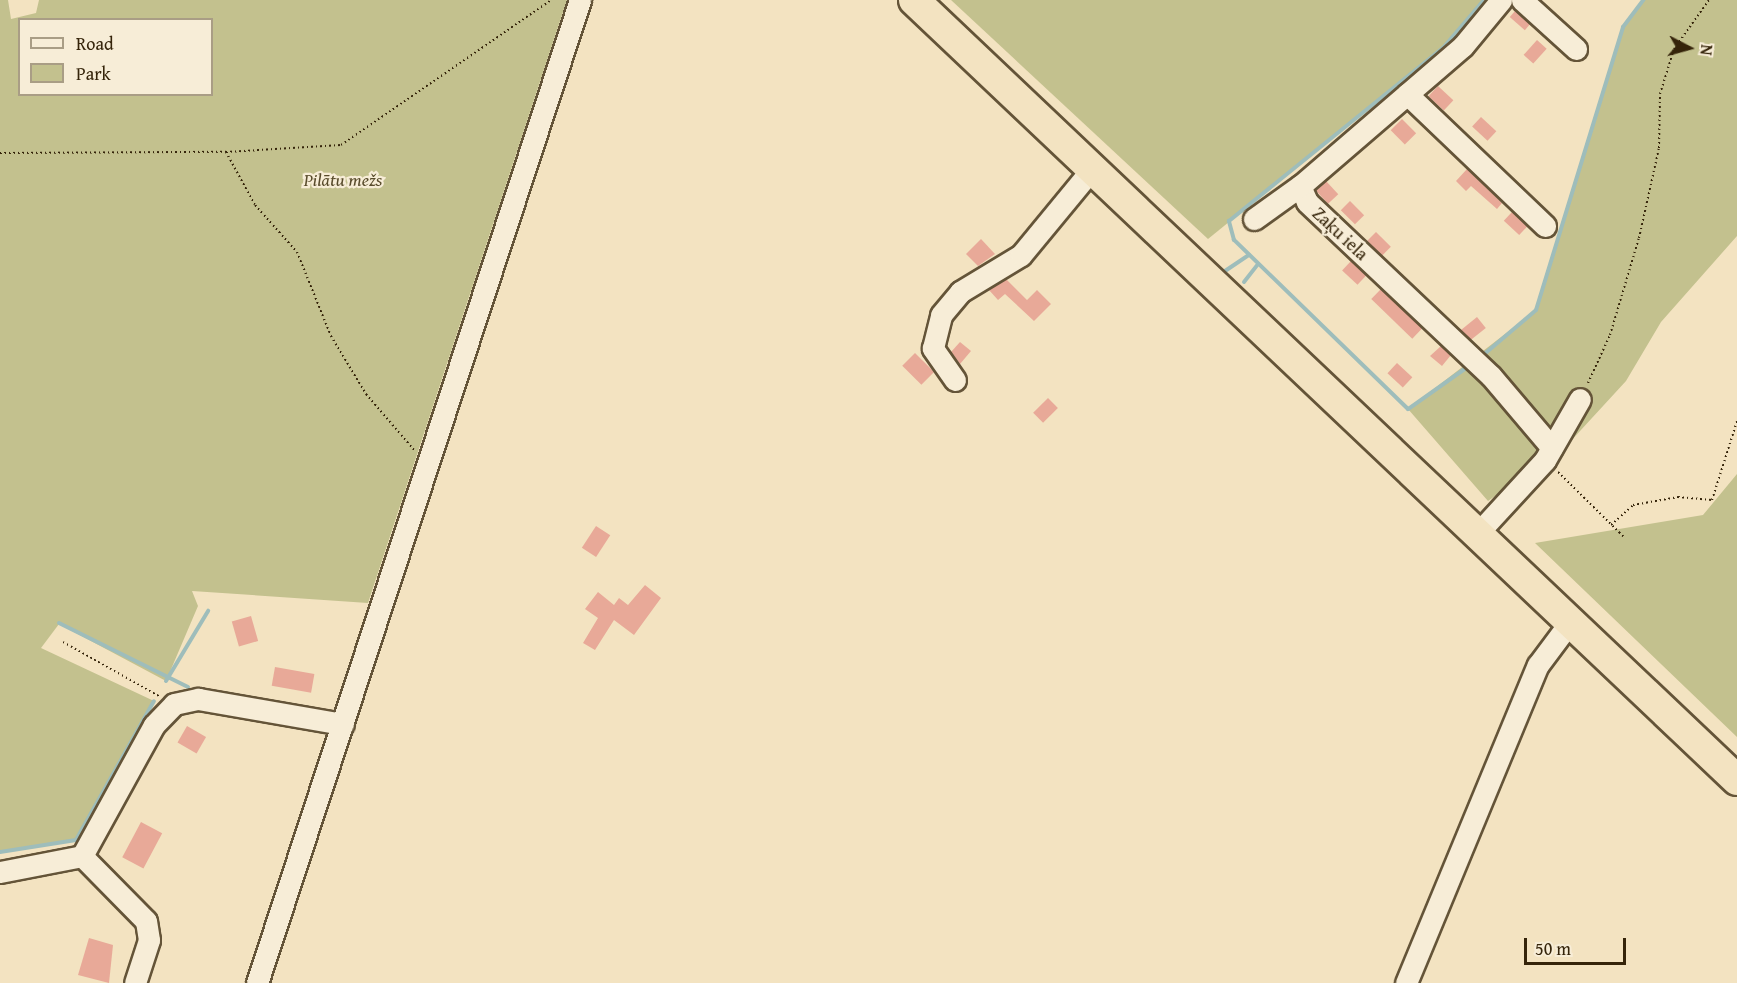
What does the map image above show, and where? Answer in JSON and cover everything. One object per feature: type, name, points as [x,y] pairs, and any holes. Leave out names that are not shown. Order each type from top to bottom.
[{"type":"highway","points":[[914,0],[1737,780]]},
{"type":"street","points":[[257,983],[580,0]]},
{"type":"street","points":[[1254,219],[1300,186],[1463,46],[1501,0]]},
{"type":"street","points":[[1522,0],[1576,49]]},
{"type":"street","points":[[1407,94],[1545,226]]},
{"type":"street","points":[[955,380],[933,348],[941,315],[960,292],[1021,255],[1092,170]]},
{"type":"street","name":"Zaķu iela","points":[[1300,186],[1307,202],[1491,376],[1548,454]]},
{"type":"street","points":[[1477,534],[1548,454],[1581,399]]},
{"type":"street","points":[[1406,983],[1538,665],[1570,622]]},
{"type":"street","points":[[82,856],[154,725],[174,705],[198,699],[343,724]]},
{"type":"street","points":[[0,872],[82,856]]},
{"type":"street","points":[[82,856],[146,921],[149,940],[135,983]]},
{"type":"path","points":[[0,153],[226,152],[341,145],[551,0]]},
{"type":"path","points":[[1581,399],[1610,335],[1639,238],[1659,147],[1660,94],[1674,49],[1709,0]]},
{"type":"path","points":[[226,152],[255,205],[297,252],[331,336],[366,394],[428,465]]},
{"type":"path","points":[[1611,525],[1633,505],[1678,497],[1712,500],[1737,421]]},
{"type":"path","points":[[1548,454],[1624,537]]},
{"type":"path","points":[[63,642],[174,705]]},
{"type":"green space","name":"Pilātu mežs","points":[[0,0],[8,0],[11,19],[36,13],[39,0],[567,0],[368,603],[192,591],[198,606],[166,681],[59,624],[41,648],[154,701],[76,840],[0,852]]},
{"type":"green space","points":[[951,0],[1484,0],[1443,48],[1208,239]]},
{"type":"green space","points":[[1643,0],[1737,0],[1737,236],[1661,322],[1626,381],[1569,443],[1488,501],[1408,409],[1536,310],[1623,27]]},
{"type":"green space","points":[[1737,474],[1737,737],[1535,543],[1703,515]]},
{"type":"building","points":[[1515,11],[1530,24],[1525,30],[1510,17]]},
{"type":"building","points":[[1537,40],[1547,49],[1533,64],[1524,55]]},
{"type":"building","points":[[1438,86],[1453,100],[1444,111],[1428,96]]},
{"type":"building","points":[[1481,117],[1496,131],[1487,141],[1472,127]]},
{"type":"building","points":[[1402,119],[1416,133],[1405,144],[1391,130]]},
{"type":"building","points":[[1467,169],[1502,203],[1497,209],[1471,186],[1466,191],[1456,181]]},
{"type":"building","points":[[1326,181],[1338,194],[1328,204],[1316,191]]},
{"type":"building","points":[[1350,201],[1364,215],[1355,224],[1341,210]]},
{"type":"building","points":[[1512,212],[1527,226],[1519,235],[1504,221]]},
{"type":"building","points":[[1376,232],[1391,247],[1382,256],[1367,241]]},
{"type":"building","points":[[981,239],[995,254],[978,266],[966,254]]},
{"type":"building","points":[[1351,261],[1366,275],[1357,285],[1342,271]]},
{"type":"building","points":[[1006,279],[1027,300],[1037,290],[1051,304],[1034,321],[1005,294],[998,300],[989,290]]},
{"type":"building","points":[[1381,289],[1422,329],[1412,339],[1371,299]]},
{"type":"building","points":[[1477,317],[1486,328],[1469,341],[1461,330]]},
{"type":"building","points":[[960,342],[971,351],[960,364],[951,352]]},
{"type":"building","points":[[1441,346],[1451,355],[1442,366],[1430,356]]},
{"type":"building","points":[[915,353],[934,372],[921,385],[902,366]]},
{"type":"building","points":[[1397,363],[1412,377],[1403,388],[1387,373]]},
{"type":"building","points":[[1048,398],[1058,408],[1043,423],[1033,413]]},
{"type":"building","points":[[596,526],[610,535],[596,557],[582,548]]},
{"type":"building","points":[[645,585],[661,598],[634,635],[614,620],[595,650],[583,643],[598,618],[585,609],[598,592],[614,605],[619,598],[628,605]]},
{"type":"building","points":[[251,616],[258,641],[239,647],[232,622]]},
{"type":"building","points":[[275,667],[314,674],[311,693],[272,686]]},
{"type":"building","points":[[187,726],[206,737],[197,753],[177,742]]},
{"type":"building","points":[[141,822],[162,833],[143,869],[122,857]]},
{"type":"building","points":[[89,938],[113,945],[109,983],[78,975]]},
{"type":"waterway","points":[[1466,368],[1408,409],[1234,240],[1229,221],[1443,48],[1484,0]]},
{"type":"waterway","points":[[1482,356],[1536,310],[1623,27],[1643,0]]},
{"type":"waterway","points":[[1225,271],[1249,255]]},
{"type":"waterway","points":[[1244,282],[1258,264]]},
{"type":"waterway","points":[[166,681],[208,611]]},
{"type":"waterway","points":[[59,623],[188,687]]},
{"type":"waterway","points":[[0,852],[76,840],[154,701]]}]
